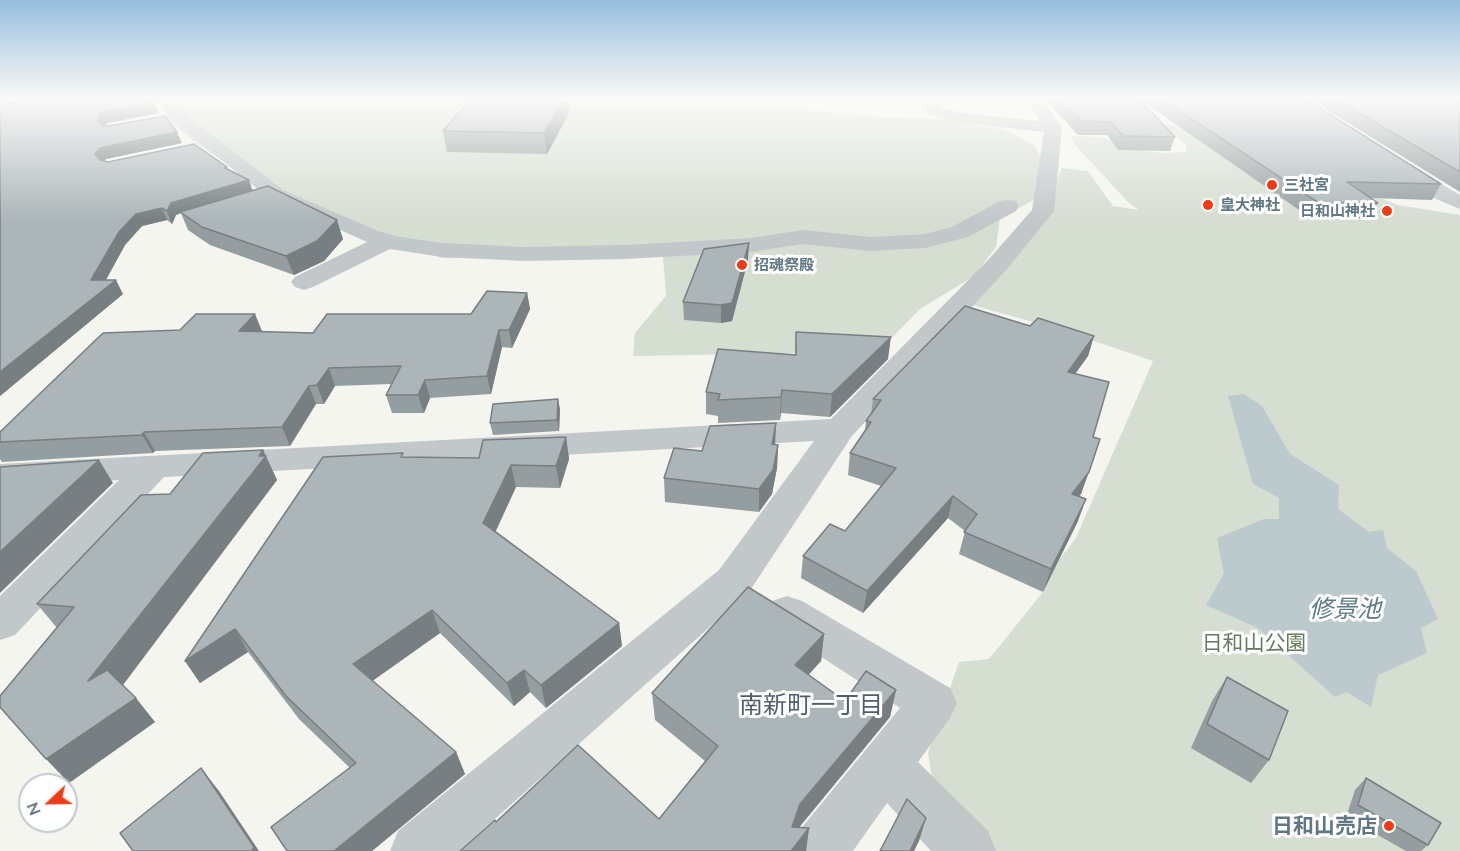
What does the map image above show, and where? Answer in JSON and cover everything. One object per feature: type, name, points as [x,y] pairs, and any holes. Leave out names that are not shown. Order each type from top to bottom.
[{"type":"street","points":[[207,140],[276,194],[370,236],[442,250],[525,254],[726,247],[803,237],[871,244],[925,241],[960,232],[1008,206]]},
{"type":"street","points":[[418,851],[734,581],[840,429],[998,264],[1043,211],[1052,140]]},
{"type":"street","points":[[190,149],[213,144]]},
{"type":"street","points":[[1382,157],[1441,194],[1460,203]]},
{"type":"street","points":[[254,201],[276,194]]},
{"type":"street","points":[[304,282],[388,241]]},
{"type":"street","points":[[0,476],[840,429]]},
{"type":"street","points":[[0,622],[154,466]]},
{"type":"street","points":[[734,581],[933,703],[819,851]]},
{"type":"street","points":[[885,764],[968,851]]},
{"type":"green space","points":[[191,140],[1024,140],[1034,145],[1041,158],[1044,184],[1032,201],[1000,218],[996,247],[974,276],[920,309],[878,352],[633,356],[635,333],[666,296],[663,257],[442,258],[355,231],[220,159]]},
{"type":"green space","name":"日和山公園","points":[[1073,140],[1107,140],[1129,149],[1163,153],[1186,152],[1186,145],[1180,140],[1231,140],[1398,205],[1460,215],[1460,851],[996,851],[958,812],[932,777],[928,753],[959,662],[989,659],[1043,592],[1059,560],[1076,538],[1153,361],[1062,330],[961,302],[1039,220],[1062,168],[1088,171],[1113,206],[1139,210],[1128,202],[1076,146]]},
{"type":"water","name":"修景池","points":[[1244,394],[1262,406],[1290,454],[1339,485],[1338,509],[1369,532],[1383,530],[1387,548],[1416,571],[1438,619],[1421,628],[1427,653],[1378,675],[1371,707],[1347,692],[1335,697],[1258,628],[1206,605],[1224,574],[1217,538],[1264,519],[1279,519],[1279,498],[1253,484],[1228,396]]},
{"type":"building","points":[[0,140],[140,140],[100,148],[95,154],[100,160],[108,162],[194,144],[227,167],[225,168],[249,180],[171,203],[167,211],[162,208],[136,214],[119,232],[91,280],[116,280],[0,372]]},
{"type":"building","points":[[1223,140],[1370,140],[1441,184],[1347,182],[1378,203],[1319,203]]},
{"type":"building","points":[[1405,140],[1460,140],[1460,172]]},
{"type":"building","points":[[268,186],[337,220],[317,241],[286,256],[202,227],[180,212]]},
{"type":"building","points":[[749,243],[732,303],[721,305],[683,302],[704,249]]},
{"type":"building","points":[[487,291],[527,293],[509,330],[499,330],[487,376],[425,380],[418,395],[386,395],[401,366],[329,368],[317,385],[309,386],[282,427],[144,432],[142,435],[0,442],[0,432],[103,333],[180,330],[196,314],[255,314],[239,331],[313,333],[327,314],[471,314]]},
{"type":"building","points":[[965,306],[1030,326],[1038,318],[1094,336],[1068,372],[1109,382],[1093,437],[1100,439],[1089,472],[1072,494],[1086,499],[1051,569],[964,532],[977,514],[953,496],[867,591],[803,556],[830,524],[845,531],[896,468],[850,453],[871,422],[866,421],[881,400],[873,399]]},
{"type":"building","points":[[796,332],[891,337],[832,394],[782,390],[781,397],[718,400],[720,394],[706,392],[718,349],[796,355]]},
{"type":"building","points":[[558,399],[557,420],[490,423],[493,404]]},
{"type":"building","points":[[776,423],[772,444],[778,445],[773,470],[759,489],[664,478],[674,448],[702,451],[710,426]]},
{"type":"building","points":[[566,437],[556,466],[511,465],[483,523],[619,623],[541,685],[524,670],[507,683],[432,610],[353,664],[456,752],[334,851],[287,851],[271,827],[356,763],[286,696],[235,629],[185,661],[323,457],[403,453],[401,457],[479,458],[483,440]]},
{"type":"building","points":[[263,450],[259,456],[266,456],[88,681],[107,670],[136,698],[46,759],[0,707],[0,696],[74,607],[37,604],[141,495],[170,494],[203,453]]},
{"type":"building","points":[[99,460],[0,552],[0,467]]},
{"type":"building","points":[[748,587],[824,634],[795,665],[845,701],[866,671],[896,690],[800,804],[792,827],[809,828],[791,851],[460,851],[495,820],[496,822],[578,745],[659,819],[718,746],[652,693]]},
{"type":"building","points":[[1227,677],[1288,711],[1269,760],[1207,724]]},
{"type":"building","points":[[201,768],[254,847],[252,851],[133,851],[120,833]]},
{"type":"building","points":[[1366,778],[1441,823],[1428,845],[1358,805]]},
{"type":"building","points":[[907,799],[926,818],[910,851],[880,851]]},
{"type":"place","name":"三社宮","points":[[1272,185]]},
{"type":"place","name":"皇大神社","points":[[1208,205]]},
{"type":"place","name":"日和山神社","points":[[1387,211]]},
{"type":"place","name":"招魂祭殿","points":[[742,265]]},
{"type":"place","name":"日和山売店","points":[[1389,826]]},
{"type":"district","name":"南新町一丁目","points":[[811,705]]}]
